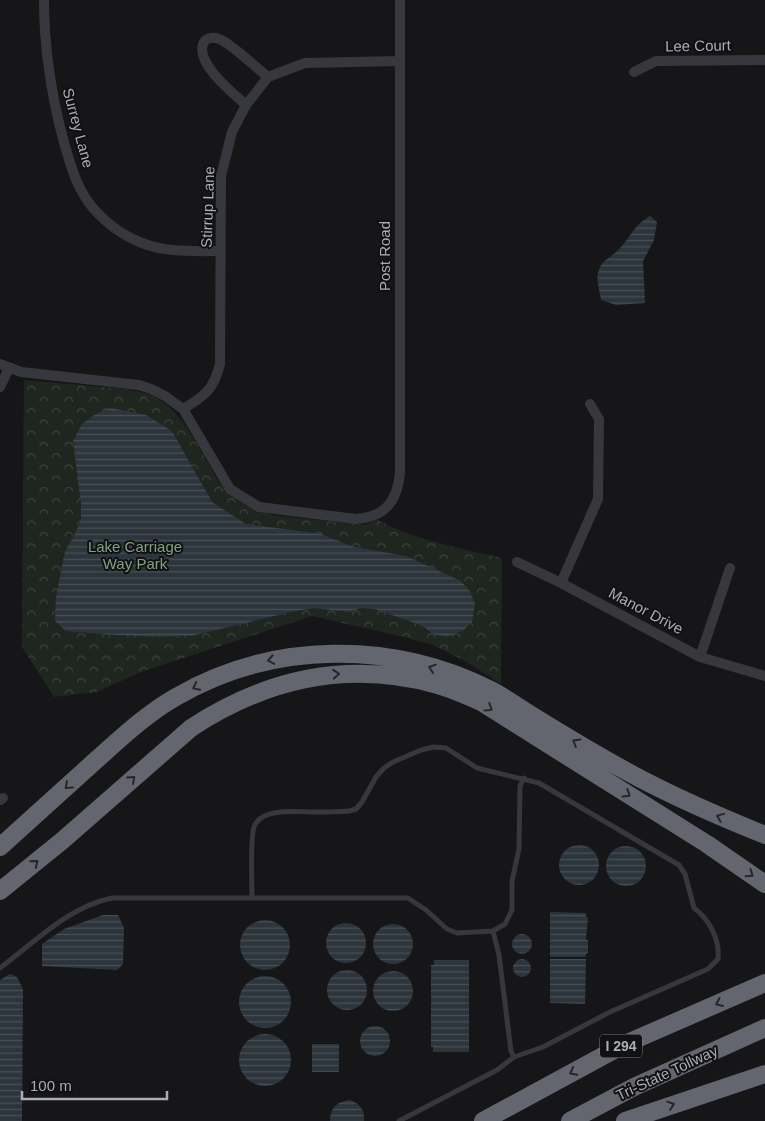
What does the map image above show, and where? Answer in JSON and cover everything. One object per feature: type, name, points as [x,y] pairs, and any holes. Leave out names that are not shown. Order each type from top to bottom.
[{"type":"highway","points":[[0,847],[130,730],[175,698],[212,679],[258,662],[295,655],[337,653],[366,654],[414,662],[490,690],[641,779],[711,813],[765,835]]},
{"type":"highway","points":[[0,891],[64,840],[191,728],[209,716],[238,700],[276,686],[320,676],[354,673],[385,674],[440,685],[480,702],[707,844],[765,884]]},
{"type":"highway","name":"I 294","points":[[484,1121],[625,1044],[765,983]]},
{"type":"highway","name":"Tri-State Tollway","points":[[570,1121],[634,1087],[765,1028]]},
{"type":"highway","points":[[625,1121],[765,1074]]},
{"type":"street","name":"Surrey Lane","points":[[44,0],[47,59],[56,111],[74,176],[92,207],[106,222],[142,243],[166,250],[221,251]]},
{"type":"street","name":"Post Road","points":[[183,409],[230,489],[259,507],[356,519],[369,518],[386,508],[393,500],[399,488],[400,473],[400,0]]},
{"type":"street","points":[[246,105],[204,61],[202,48],[205,41],[210,38],[221,39],[268,77],[306,63],[400,61]]},
{"type":"street","name":"Lee Court","points":[[634,72],[656,61],[765,60]]},
{"type":"street","name":"Stirrup Lane","points":[[183,409],[200,400],[209,392],[217,377],[220,364],[221,176],[232,132],[246,105],[268,77]]},
{"type":"street","points":[[0,387],[5,366],[21,372],[139,385],[165,396],[183,409]]},
{"type":"street","points":[[561,583],[598,499],[599,419],[590,404]]},
{"type":"street","name":"Manor Drive","points":[[517,562],[700,656],[765,676]]},
{"type":"street","points":[[700,656],[730,568]]},
{"type":"lane","points":[[252,897],[254,827],[259,820],[267,815],[281,812],[341,812],[356,809],[376,777],[384,768],[421,750],[434,747],[446,748],[477,768],[539,783],[678,865],[685,874],[694,908],[708,922],[717,942],[718,959],[708,969],[610,1012],[543,1047],[514,1057],[497,1070],[399,1121]]},
{"type":"lane","points":[[0,968],[64,918],[83,906],[97,901],[125,897],[408,898],[426,910],[447,930],[457,933],[493,931],[505,924],[510,918],[512,910],[512,881],[519,849],[520,786],[524,778]]},
{"type":"lane","points":[[493,931],[511,1051],[514,1057]]},
{"type":"green space","name":"Lake Carriage Way Park","points":[[24,380],[125,389],[155,397],[175,413],[183,423],[219,482],[226,490],[255,510],[272,515],[364,525],[378,520],[391,527],[422,538],[502,558],[501,684],[465,661],[433,645],[312,616],[141,672],[97,692],[54,697],[22,647]]},
{"type":"shaded area","points":[[650,216],[657,222],[654,240],[643,261],[645,303],[616,305],[601,300],[597,279],[601,266],[620,248],[635,228]]},
{"type":"shaded area","points":[[111,408],[146,415],[172,431],[212,502],[246,524],[321,534],[354,547],[406,556],[461,581],[470,591],[475,604],[472,622],[464,630],[447,637],[433,634],[423,626],[375,609],[361,608],[349,612],[314,608],[191,636],[155,637],[66,631],[55,621],[56,597],[65,551],[81,520],[81,504],[73,441],[82,424],[96,414]]},
{"type":"shaded area","points":[[583,845],[590,848],[596,854],[599,865],[598,873],[590,882],[583,885],[575,885],[568,882],[560,873],[559,861],[562,854],[571,846]]},
{"type":"shaded area","points":[[630,846],[637,849],[643,855],[646,866],[645,874],[637,883],[630,886],[622,886],[615,883],[607,874],[606,862],[609,855],[618,847]]},
{"type":"shaded area","points":[[550,912],[586,913],[586,917],[588,917],[586,940],[588,940],[588,953],[586,957],[550,957]]},
{"type":"shaded area","points":[[103,915],[118,915],[124,928],[123,964],[117,970],[42,966],[42,944],[64,929]]},
{"type":"shaded area","points":[[270,920],[283,927],[289,935],[289,955],[283,963],[275,969],[260,970],[247,963],[241,955],[240,940],[247,927],[255,921]]},
{"type":"shaded area","points":[[350,923],[357,926],[363,932],[366,943],[365,951],[357,960],[350,963],[342,963],[335,960],[327,951],[326,939],[329,932],[338,924]]},
{"type":"shaded area","points":[[397,924],[404,927],[410,933],[413,944],[412,952],[404,961],[397,964],[389,964],[382,961],[374,952],[373,940],[376,933],[385,925]]},
{"type":"shaded area","points":[[522,934],[529,937],[532,944],[529,951],[522,954],[515,951],[512,944],[515,937]]},
{"type":"shaded area","points":[[518,959],[526,959],[531,964],[529,975],[518,977],[513,972],[513,964]]},
{"type":"shaded area","points":[[550,959],[586,959],[585,1004],[550,1003]]},
{"type":"shaded area","points":[[434,960],[469,960],[469,1052],[433,1052],[433,1047],[431,1047],[431,965],[434,965]]},
{"type":"shaded area","points":[[351,970],[358,973],[364,979],[367,990],[366,998],[358,1007],[351,1010],[343,1010],[336,1007],[328,998],[327,986],[330,979],[339,971]]},
{"type":"shaded area","points":[[389,971],[397,971],[404,974],[410,980],[413,991],[410,1002],[404,1008],[397,1011],[389,1011],[382,1008],[376,1002],[373,995],[373,987],[376,980],[382,974]]},
{"type":"shaded area","points":[[10,974],[17,977],[23,989],[22,1121],[0,1121],[0,980]]},
{"type":"shaded area","points":[[260,976],[270,976],[280,980],[287,987],[291,1002],[287,1017],[280,1024],[270,1028],[260,1028],[250,1024],[243,1017],[239,1007],[239,997],[243,987],[250,980]]},
{"type":"shaded area","points":[[375,1026],[386,1030],[390,1041],[386,1052],[375,1056],[364,1052],[360,1041],[364,1030]]},
{"type":"shaded area","points":[[260,1034],[270,1034],[279,1038],[287,1046],[291,1060],[287,1074],[279,1082],[270,1086],[260,1086],[251,1082],[243,1074],[239,1065],[239,1055],[243,1046],[251,1038]]},
{"type":"shaded area","points":[[312,1044],[339,1044],[339,1072],[312,1072]]},
{"type":"shaded area","points":[[350,1100],[357,1103],[361,1108],[364,1114],[364,1121],[330,1121],[331,1112],[335,1106]]}]
